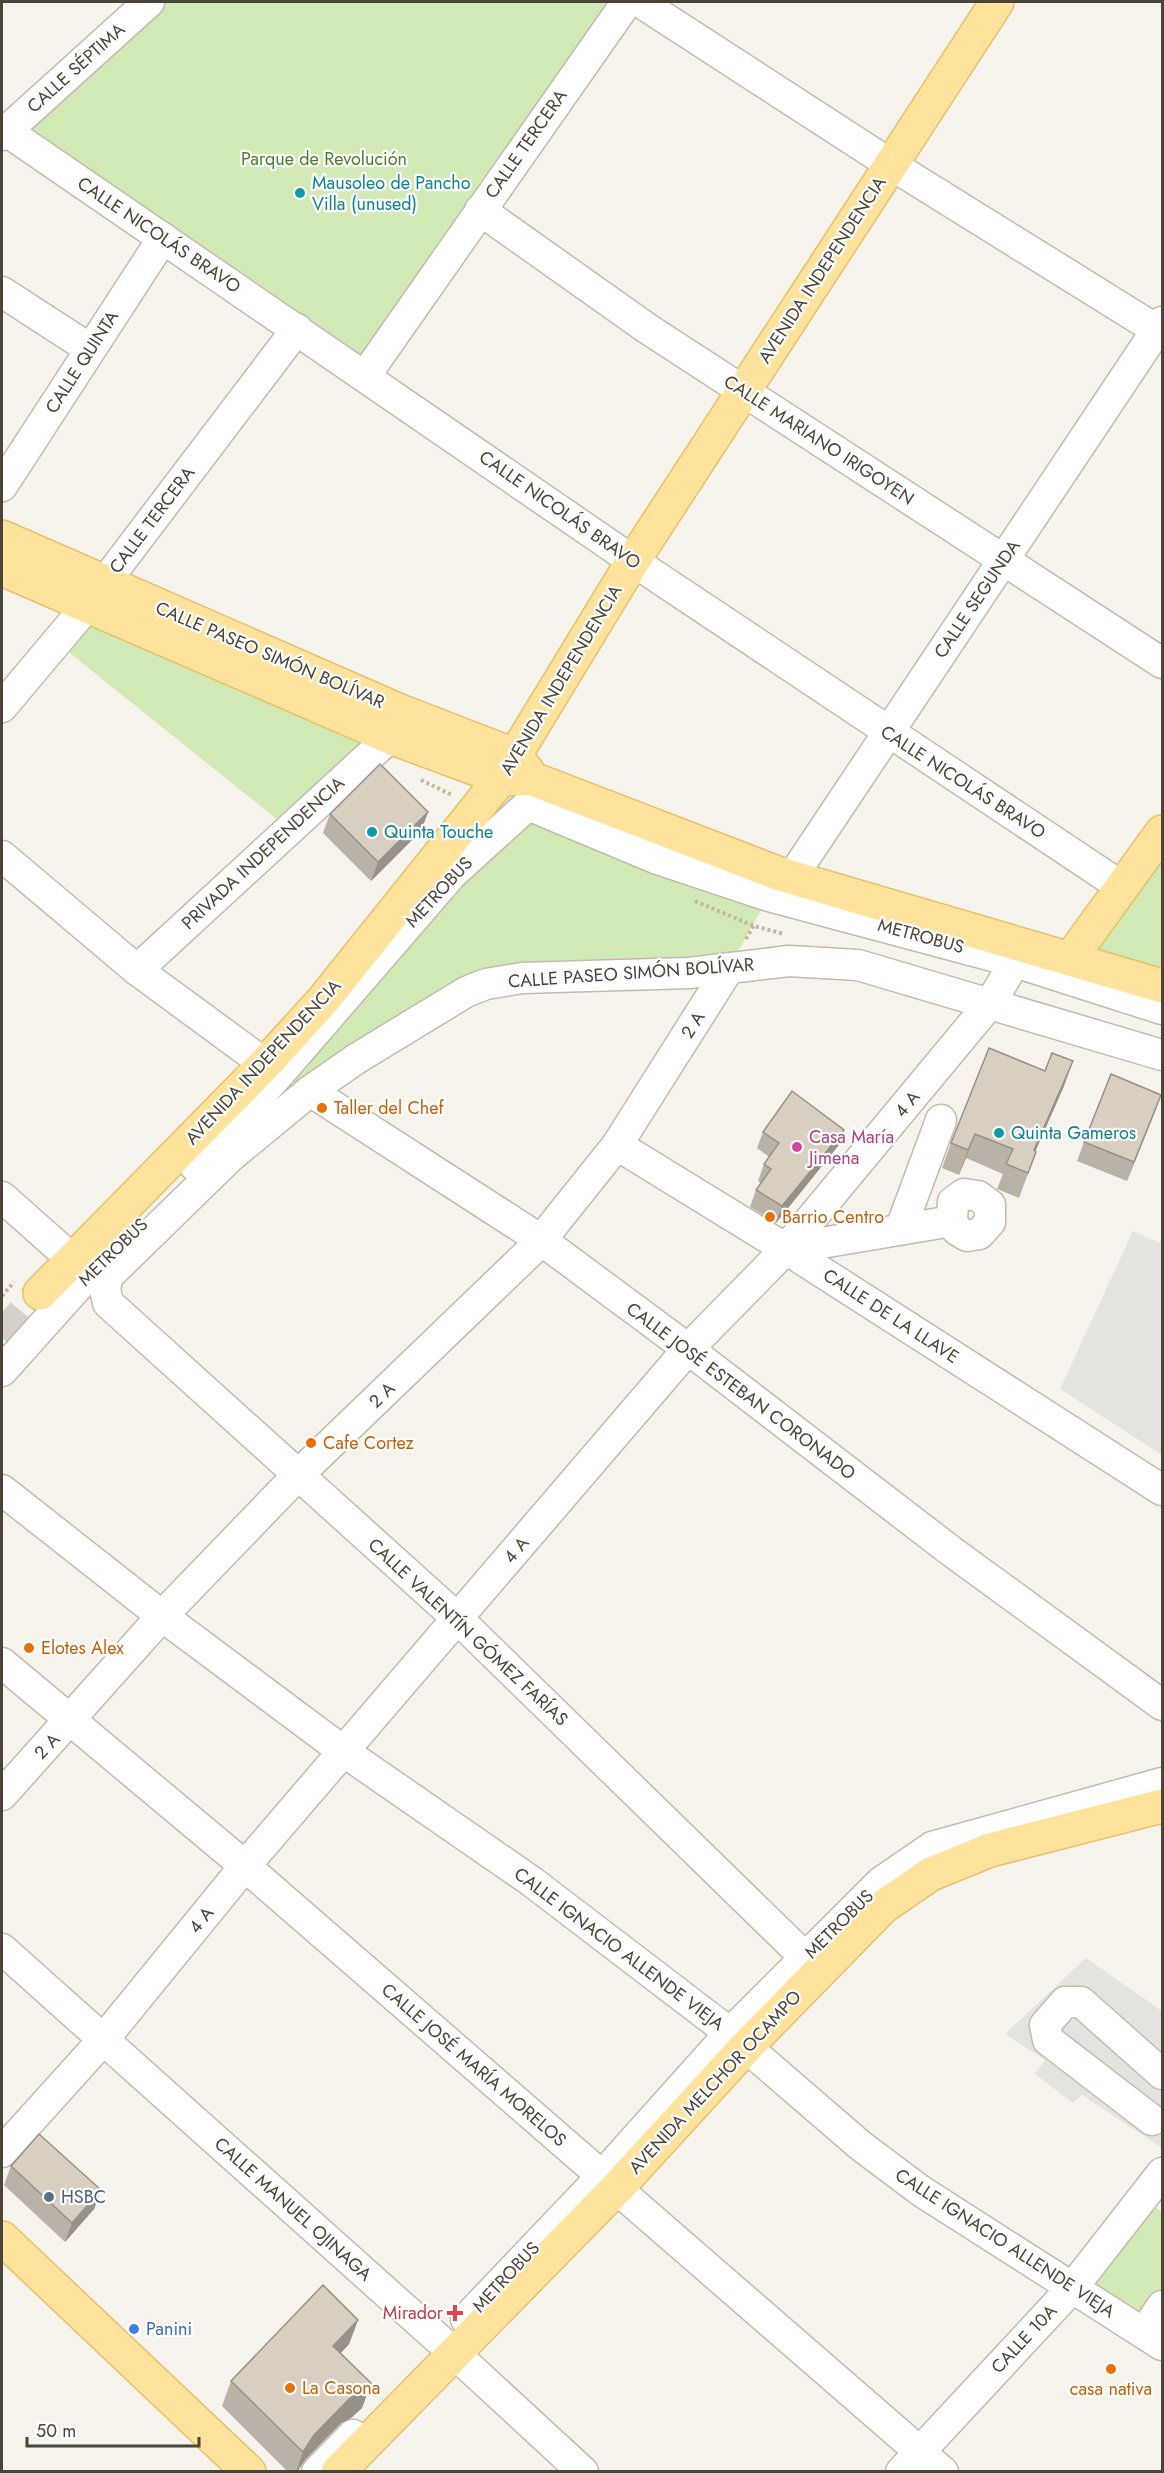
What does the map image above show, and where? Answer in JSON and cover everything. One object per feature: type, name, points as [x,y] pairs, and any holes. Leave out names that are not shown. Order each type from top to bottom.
[{"type":"main road","name":"AVENIDA INDEPENDENCIA","points":[[40,1293],[265,1064],[516,770],[633,561],[997,2]]},
{"type":"main road","name":"CALLE PASEO SIMÓN BOLÍVAR","points":[[2,537],[95,595],[390,737],[516,770]]},
{"type":"main road","name":"CALLE PASEO SIMÓN BOLÍVAR","points":[[2,569],[95,595],[400,711],[516,770],[792,877],[1020,953],[1070,959],[1162,986]]},
{"type":"main road","points":[[1070,959],[1162,832]]},
{"type":"main road","name":"AVENIDA MELCHOR OCAMPO","points":[[338,2472],[449,2348],[609,2182],[738,2040],[811,1965],[883,1907],[931,1874],[990,1850],[1162,1806]]},
{"type":"main road","points":[[2,2238],[249,2472]]},
{"type":"street","name":"CALLE SÉPTIMA","points":[[3,131],[149,2]]},
{"type":"street","name":"CALLE TERCERA","points":[[365,376],[627,2]]},
{"type":"street","points":[[640,2],[890,164],[1160,326]]},
{"type":"street","name":"CALLE NICOLÁS BRAVO","points":[[3,131],[297,329],[633,561],[888,733],[1122,886]]},
{"type":"street","name":"CALLE MARIANO IRIGOYEN","points":[[480,210],[648,329],[1162,663]]},
{"type":"street","name":"CALLE QUINTA","points":[[2,486],[163,238]]},
{"type":"street","points":[[2,292],[90,349]]},
{"type":"street","name":"CALLE SEGUNDA","points":[[792,877],[1160,326]]},
{"type":"street","name":"CALLE TERCERA","points":[[2,707],[95,595],[297,329]]},
{"type":"street","name":"PRIVADA INDEPENDENCIA","points":[[137,970],[390,737]]},
{"type":"street","name":"METROBUS","points":[[2,1371],[88,1275],[147,1219],[280,1073],[452,874],[528,805],[655,858],[769,896],[1020,953],[1162,1008]]},
{"type":"street","points":[[2,856],[137,970],[265,1064]]},
{"type":"street","name":"4 A","points":[[2,2152],[103,2040],[245,1866],[688,1349],[786,1249],[991,1002],[1020,953]]},
{"type":"street","name":"CALLE PASEO SIMÓN BOLÍVAR","points":[[108,1303],[105,1289],[108,1276],[230,1157],[310,1091],[356,1059],[466,992],[486,984],[522,978],[689,973],[789,961],[858,965],[991,1002],[1162,1055]]},
{"type":"street","name":"2 A","points":[[2,1796],[162,1616],[298,1475],[541,1240],[617,1146],[729,968]]},
{"type":"street","name":"CALLE JOSÉ ESTEBAN CORONADO","points":[[310,1091],[541,1240],[688,1349],[951,1551],[1162,1706]]},
{"type":"street","points":[[901,1228],[941,1120]]},
{"type":"street","name":"CALLE DE LA LLAVE","points":[[617,1146],[786,1249],[1162,1490]]},
{"type":"street","points":[[2,1197],[73,1260]]},
{"type":"street","points":[[786,1249],[952,1221]]},
{"type":"street","name":"CALLE VALENTÍN GÓMEZ FARÍAS","points":[[108,1303],[458,1619],[811,1965]]},
{"type":"street","name":"CALLE IGNACIO ALLENDE VIEJA","points":[[2,1490],[162,1616],[343,1751],[531,1881],[738,2040],[861,2146],[921,2191],[1153,2339]]},
{"type":"street","name":"CALLE JOSÉ MARÍA MORELOS","points":[[2,1663],[245,1866],[609,2182],[910,2462],[943,2472]]},
{"type":"street","name":"METROBUS","points":[[811,1965],[881,1882],[932,1846],[1162,1783]]},
{"type":"street","name":"CALLE MANUEL OJINAGA","points":[[2,1949],[449,2348],[583,2472]]},
{"type":"street","points":[[1152,2120],[1048,2040],[1045,2025],[1065,2002],[1081,2002],[1162,2074]]},
{"type":"street","name":"CALLE 10A","points":[[910,2462],[1073,2287],[1154,2206],[1162,2173]]},
{"type":"street","points":[[1153,2339],[1162,2306]]},
{"type":"street","points":[[317,2472],[449,2348]]},
{"type":"green space","name":"Parque de Revolución","points":[[145,2],[625,2],[365,376],[7,131]]},
{"type":"green space","points":[[86,607],[390,737],[289,829],[56,642]]},
{"type":"green space","points":[[501,778],[769,896],[729,968],[522,978],[310,1091],[265,1064]]},
{"type":"green space","points":[[1162,833],[1162,986],[1070,959]]},
{"type":"green space","points":[[1145,2199],[1162,2212],[1162,2306],[1144,2333],[1073,2287]]},
{"type":"shaded area","points":[[1133,1231],[1162,1244],[1162,1455],[1060,1389]]},
{"type":"shaded area","points":[[1086,1958],[1162,2011],[1162,2148],[1082,2095],[1073,2103],[1035,2074],[1045,2060],[1005,2034]]},
{"type":"building","name":"Quinta Touche","points":[[380,764],[428,812],[378,862],[330,814]]},
{"type":"building","name":"Quinta Gameros","points":[[989,1048],[1045,1071],[1052,1053],[1073,1061],[1034,1150],[1036,1152],[1028,1173],[1006,1164],[1013,1149],[975,1134],[968,1150],[951,1143]]},
{"type":"building","points":[[1111,1074],[1161,1095],[1134,1162],[1084,1142]]},
{"type":"building","points":[[792,1091],[844,1130],[782,1206],[756,1190],[771,1169],[764,1164],[779,1143],[763,1132]]},
{"type":"building","points":[[39,2134],[101,2190],[72,2223],[11,2166]]},
{"type":"building","name":"La Casona","points":[[323,2285],[358,2320],[333,2346],[371,2383],[350,2398],[314,2435],[303,2452],[231,2381]]},
{"type":"tunnel","points":[[2,1338],[40,1293]]},
{"type":"place","name":"Mausoleo de Pancho Villa (unused)","points":[[300,193]]},
{"type":"place","name":"Quinta Touche","points":[[372,832]]},
{"type":"place","name":"Taller del Chef","points":[[322,1108]]},
{"type":"place","name":"Quinta Gameros","points":[[999,1133]]},
{"type":"place","name":"Casa María Jimena","points":[[797,1147]]},
{"type":"place","name":"Barrio Centro","points":[[770,1217]]},
{"type":"place","name":"Cafe Cortez","points":[[311,1443]]},
{"type":"place","name":"Elotes Alex","points":[[29,1648]]},
{"type":"place","name":"HSBC","points":[[49,2197]]},
{"type":"place","name":"Mirador","points":[[455,2313]]},
{"type":"place","name":"Panini","points":[[134,2329]]},
{"type":"place","name":"casa nativa","points":[[1111,2369]]},
{"type":"place","name":"La Casona","points":[[290,2388]]}]
